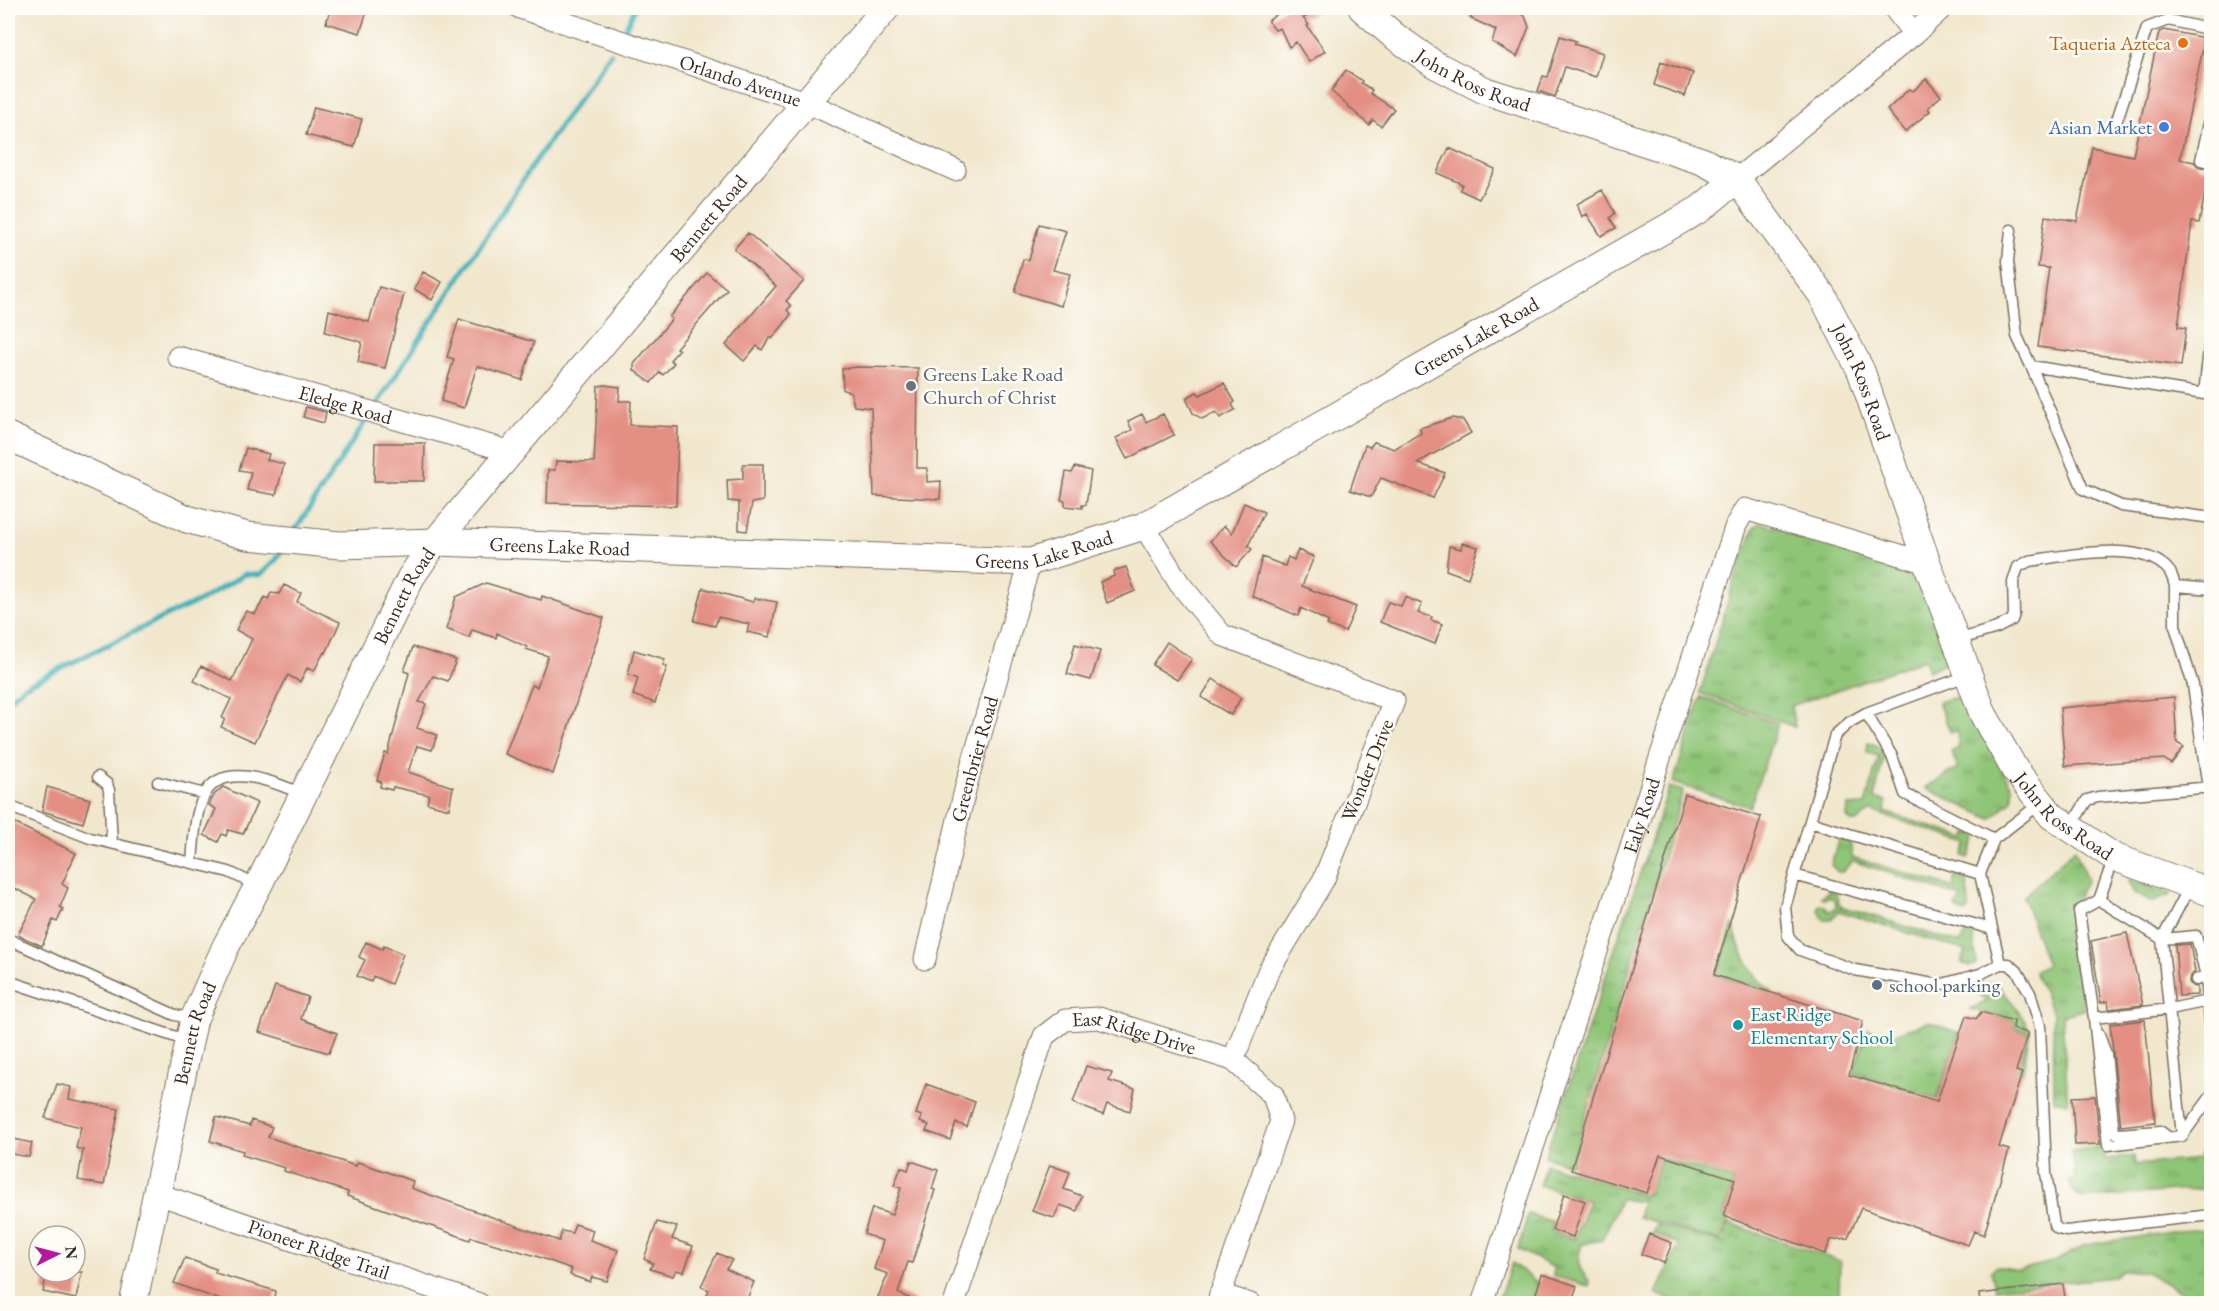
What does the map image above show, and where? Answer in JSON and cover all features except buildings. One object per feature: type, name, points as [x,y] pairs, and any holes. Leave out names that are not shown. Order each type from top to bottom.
[{"type":"street","name":"Orlando Avenue","points":[[520,8],[806,102],[955,170]]},
{"type":"street","name":"Bennett Road","points":[[133,1304],[191,1030],[226,946],[304,795],[411,577],[435,542],[886,8]]},
{"type":"street","name":"John Ross Road","points":[[1362,8],[1393,35],[1434,64],[1486,91],[1702,161],[1737,179],[1822,295],[1861,371],[1927,563],[1969,675],[1989,723],[2015,770],[2052,816],[2114,857],[2201,889]]},
{"type":"street","points":[[1894,8],[1914,34]]},
{"type":"street","name":"Greens Lake Road","points":[[8,436],[187,519],[247,536],[340,545],[435,542],[1030,562],[1144,526],[1700,209],[1914,34],[1942,8]]},
{"type":"street","name":"Eledge Road","points":[[178,357],[512,452]]},
{"type":"street","name":"Ealy Road","points":[[1482,1304],[1736,525],[1744,508],[1927,563]]},
{"type":"street","name":"Wonder Drive","points":[[1144,526],[1179,583],[1222,635],[1394,701],[1324,879],[1268,972],[1233,1060]]},
{"type":"street","name":"Greenbrier Road","points":[[925,959],[966,786],[1030,562]]},
{"type":"street","name":"East Ridge Drive","points":[[954,1304],[1044,1035],[1065,1020],[1099,1018],[1233,1060],[1273,1095],[1281,1121],[1218,1299]]},
{"type":"street","name":"Pioneer Ridge Trail","points":[[158,1194],[479,1304]]},
{"type":"street","points":[[1218,1299],[1250,1304]]},
{"type":"lane","points":[[2115,126],[2147,28],[2168,20],[2211,30]]},
{"type":"lane","points":[[2211,109],[2201,160],[2211,162]]},
{"type":"lane","points":[[2011,230],[2008,261],[2017,336],[2083,489],[2121,506],[2211,518]]},
{"type":"lane","points":[[2031,366],[2207,395],[2211,322]]},
{"type":"lane","points":[[1956,640],[1997,628],[2012,620],[2014,614],[2013,582],[2018,567],[2029,561],[2105,551],[2138,554],[2161,564],[2171,573],[2175,586],[2175,626],[2193,685],[2210,788],[2098,797],[2087,800],[2070,828]]},
{"type":"lane","points":[[2175,586],[2211,589]]},
{"type":"lane","points":[[1969,675],[1866,713],[1850,722],[1835,735],[1785,908],[1788,936],[1800,950],[1855,970],[1939,985],[1980,974],[2000,964],[2009,964],[2017,971],[2030,993],[2040,1026],[2046,1173],[2054,1224],[2058,1229],[2066,1231],[2211,1215]]},
{"type":"lane","points":[[1866,713],[1892,756],[1905,794],[1994,839]]},
{"type":"lane","points":[[98,777],[107,784],[109,790],[112,843]]},
{"type":"lane","points":[[192,863],[195,831],[205,794],[212,784],[224,778],[251,777],[304,795]]},
{"type":"lane","points":[[158,783],[205,794]]},
{"type":"lane","points":[[2000,964],[1980,874],[1994,839],[2041,802]]},
{"type":"lane","points":[[8,806],[63,829],[238,875],[258,886]]},
{"type":"lane","points":[[1810,822],[1980,874]]},
{"type":"lane","points":[[2114,857],[2099,900],[2079,911],[2108,1144],[2182,1136]]},
{"type":"lane","points":[[1794,875],[1992,929]]},
{"type":"lane","points":[[2182,1136],[2170,1009],[2172,984],[2164,962],[2162,939],[2201,889]]},
{"type":"lane","points":[[2099,900],[2162,939],[2196,936],[2198,958],[2208,1001],[2211,1043]]},
{"type":"lane","points":[[8,939],[175,1015],[191,1030]]},
{"type":"lane","points":[[2164,962],[2176,961]]},
{"type":"lane","points":[[8,981],[191,1030]]},
{"type":"lane","points":[[2094,1023],[2208,1001]]},
{"type":"lane","points":[[2182,1136],[2211,1095]]},
{"type":"green space","points":[[1760,523],[1919,567],[1952,659],[1929,671],[1925,659],[1791,706],[1795,727],[1700,693],[1734,581],[1754,528]]},
{"type":"green space","points":[[1701,697],[1778,724],[1750,807],[1673,783]]},
{"type":"green space","points":[[1956,697],[1970,704],[2012,787],[2012,800],[1991,819],[1925,788],[1958,768],[1951,751],[1959,748],[1957,731],[1950,732],[1938,702]]},
{"type":"green space","points":[[1868,742],[1886,749],[1874,798],[1886,801],[1885,812],[1966,838],[1968,833],[1974,833],[1977,837],[1969,858],[1963,856],[1968,843],[1871,811],[1856,822],[1851,822],[1847,817],[1848,806],[1865,805],[1879,756],[1867,753]]},
{"type":"green space","points":[[1669,787],[1683,791],[1571,1164],[1545,1157]]},
{"type":"green space","points":[[1843,838],[1851,845],[1852,857],[1954,888],[1954,878],[1958,876],[1967,881],[1969,909],[1966,913],[1956,907],[1961,897],[1853,861],[1842,872],[1838,872],[1831,865],[1838,841]]},
{"type":"green space","points":[[2075,849],[2087,880],[2074,905],[2084,1010],[2062,1015],[2068,1102],[2054,1101],[2053,1014],[2034,971],[2047,965],[2023,897]]},
{"type":"green space","points":[[2127,879],[2171,894],[2150,902],[2134,893]]},
{"type":"green space","points":[[1829,890],[1836,892],[1840,906],[1960,943],[1967,930],[1972,932],[1977,962],[1975,965],[1968,966],[1962,963],[1966,951],[1839,911],[1831,919],[1823,919],[1818,910],[1819,905],[1824,905],[1829,911],[1835,909],[1836,903],[1833,899],[1821,897]]},
{"type":"green space","points":[[1733,923],[1738,943],[1752,971],[1773,992],[1717,975]]},
{"type":"green space","points":[[1996,983],[2016,1007],[2030,1030],[2023,1072],[2018,1070],[2029,1033],[2014,1028],[2015,1021],[1970,1009],[1988,1001],[1974,990],[1982,984]]},
{"type":"green space","points":[[1928,1022],[1959,1033],[1937,1099],[1853,1073],[1868,1029],[1889,1036]]},
{"type":"green space","points":[[2211,1132],[2211,1188],[2087,1198],[2075,1193],[2069,1181],[2075,1178],[2072,1151],[2104,1146],[2105,1159],[2134,1156],[2135,1165],[2199,1159],[2207,1135]]},
{"type":"green space","points":[[1661,1158],[1734,1180],[1723,1216],[1728,1218],[1721,1241],[1638,1217],[1645,1193],[1648,1194]]},
{"type":"green space","points":[[1546,1164],[1642,1194],[1640,1202],[1621,1199],[1602,1240],[1582,1244],[1579,1264],[1589,1281],[1589,1286],[1553,1276],[1554,1268],[1518,1249],[1528,1214],[1553,1222],[1551,1231],[1574,1239],[1589,1201],[1539,1185]]},
{"type":"green space","points":[[1728,1223],[1840,1261],[1839,1295],[1835,1303],[1685,1304],[1656,1294],[1679,1244],[1652,1233],[1656,1225],[1724,1243]]},
{"type":"green space","points":[[2211,1229],[2211,1299],[2196,1300],[2146,1272],[2121,1270],[2113,1277],[1995,1289],[1991,1271],[1996,1266],[2018,1270],[2056,1261],[2085,1245],[2177,1231]]},
{"type":"green space","points":[[1512,1263],[1538,1283],[1534,1297],[1551,1303],[1497,1303]]},
{"type":"waterway","points":[[626,27],[635,8]]},
{"type":"waterway","points":[[374,409],[532,166],[611,53]]},
{"type":"waterway","points":[[294,532],[369,416]]},
{"type":"waterway","points":[[8,701],[23,687],[200,601],[245,574],[260,575],[276,560],[284,547]]},
{"type":"place","name":"Taqueria Azteca","points":[[2183,43]]},
{"type":"place","name":"Asian Market","points":[[2164,127]]},
{"type":"place","name":"Greens Lake Road Church of Christ","points":[[911,386]]},
{"type":"place","name":"school parking","points":[[1877,985]]},
{"type":"place","name":"East Ridge Elementary School","points":[[1738,1025]]}]
